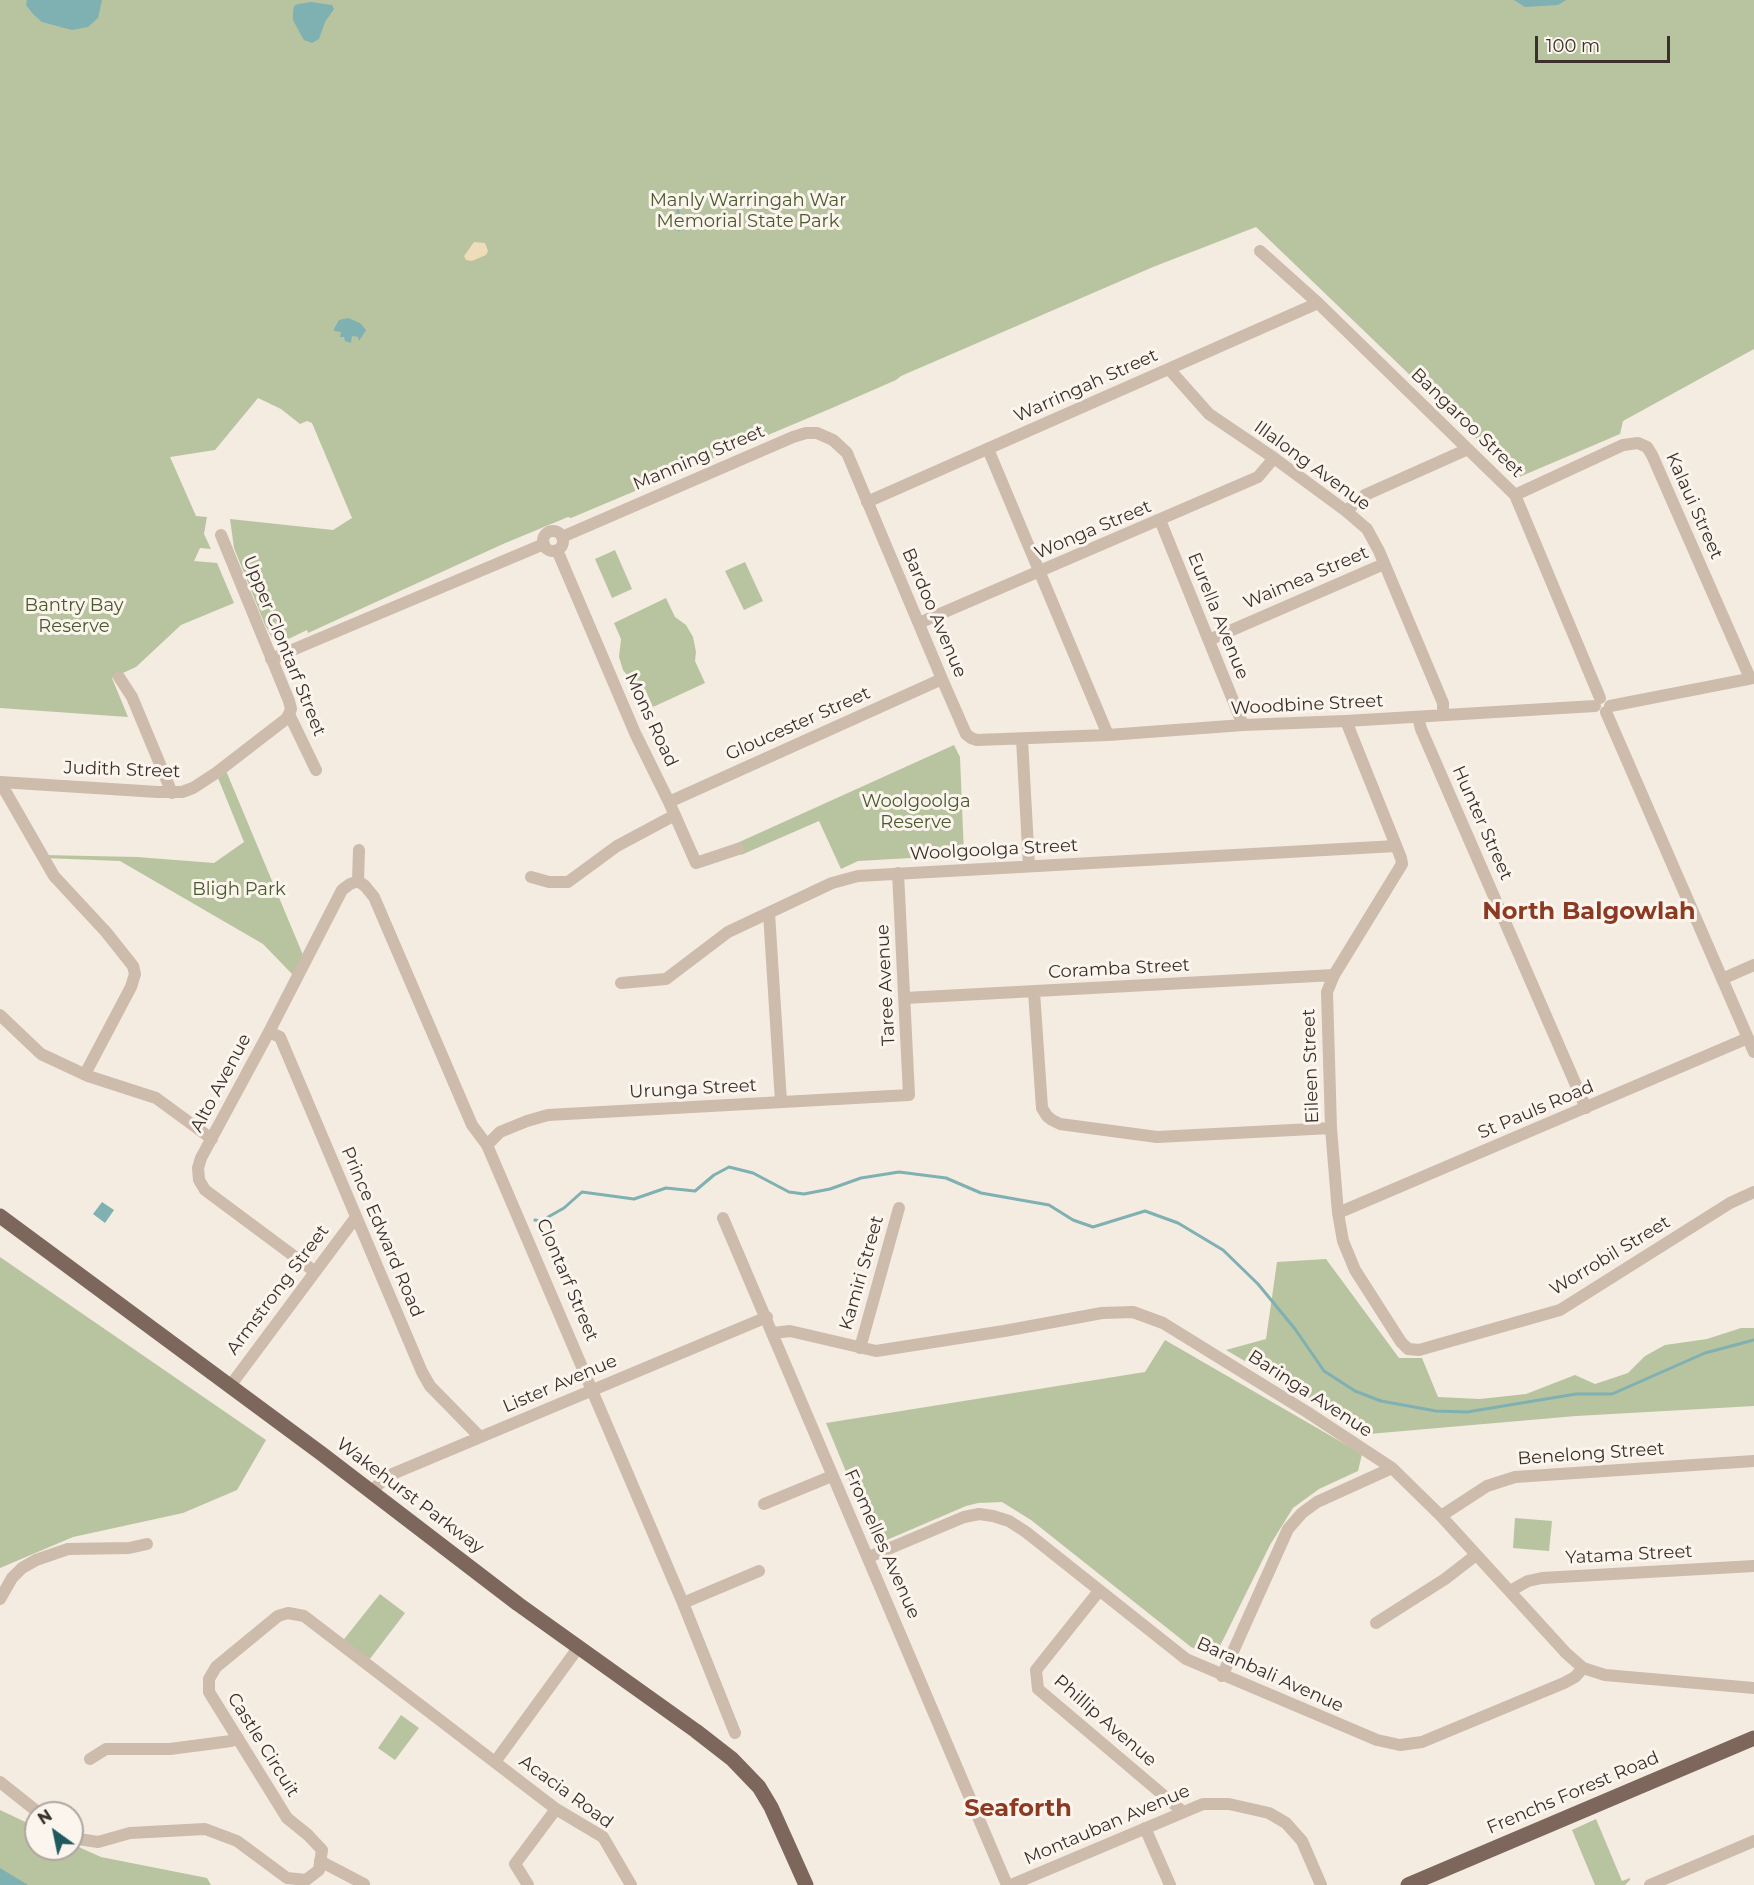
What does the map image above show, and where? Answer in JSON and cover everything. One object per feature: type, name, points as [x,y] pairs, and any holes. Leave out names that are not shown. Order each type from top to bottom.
[{"type":"main road","name":"Wakehurst Parkway","points":[[0,1216],[371,1491],[578,1648],[732,1759],[759,1787],[780,1822],[806,1885]]},
{"type":"main road","name":"Frenchs Forest Road","points":[[1408,1885],[1754,1738]]},
{"type":"street","name":"Bangaroo Street","points":[[1260,251],[1318,303],[1515,495],[1597,702]]},
{"type":"street","name":"Warringah Street","points":[[867,502],[1318,303]]},
{"type":"street","name":"Illalong Avenue","points":[[1169,369],[1209,414],[1274,458],[1367,529],[1374,540],[1443,703],[1443,714]]},
{"type":"street","name":"Manning Street","points":[[562,537],[806,433],[825,436],[838,443],[847,453]]},
{"type":"street","name":"Kalaui Street","points":[[1515,495],[1623,445],[1638,443],[1647,447],[1653,455],[1752,678]]},
{"type":"street","points":[[988,449],[1108,735]]},
{"type":"street","points":[[1346,511],[1365,495],[1468,449]]},
{"type":"street","name":"Bardoo Avenue","points":[[847,453],[966,734],[977,740],[1022,739]]},
{"type":"street","name":"Wonga Street","points":[[919,623],[1258,477],[1274,458]]},
{"type":"street","name":"Eurella Avenue","points":[[1160,520],[1243,725]]},
{"type":"street","points":[[550,532],[556,532],[562,537],[563,544],[557,550],[550,550],[544,544],[545,535],[550,532]]},
{"type":"street","name":"Upper Clontarf Street","points":[[221,536],[289,701],[291,709],[289,714],[316,770]]},
{"type":"street","points":[[271,659],[544,544]]},
{"type":"street","name":"Mons Road","points":[[557,550],[635,733],[675,814],[696,863],[738,849]]},
{"type":"street","name":"Waimea Street","points":[[1209,640],[1384,564]]},
{"type":"street","points":[[119,677],[132,697],[172,793]]},
{"type":"street","points":[[1608,709],[1752,678]]},
{"type":"street","name":"Gloucester Street","points":[[669,802],[942,679]]},
{"type":"street","points":[[1597,702],[1606,699],[1608,709],[1754,1052]]},
{"type":"street","name":"Woodbine Street","points":[[1022,739],[1418,717],[1597,702]]},
{"type":"street","name":"Judith Street","points":[[0,782],[182,792],[207,779],[286,719],[289,714]]},
{"type":"street","name":"Hunter Street","points":[[1418,717],[1421,729],[1586,1108]]},
{"type":"street","name":"Eileen Street","points":[[1346,721],[1401,858],[1400,870],[1334,975],[1329,987],[1327,1000],[1331,1128],[1338,1213],[1342,1241],[1354,1270],[1401,1342],[1408,1349]]},
{"type":"street","points":[[1022,739],[1029,866]]},
{"type":"street","points":[[0,782],[54,876],[134,966],[135,974],[131,987],[84,1074]]},
{"type":"street","points":[[531,877],[549,882],[568,882],[617,846],[675,814]]},
{"type":"street","name":"Woolgoolga Street","points":[[621,983],[666,979],[728,932],[832,883],[858,876],[1396,846]]},
{"type":"street","points":[[358,881],[359,850]]},
{"type":"street","name":"Taree Avenue","points":[[898,873],[909,1095]]},
{"type":"street","name":"Alto Avenue","points":[[314,1271],[205,1190],[199,1180],[198,1168],[201,1158],[342,890],[358,881]]},
{"type":"street","name":"Clontarf Street","points":[[358,881],[374,897],[472,1125],[487,1145],[683,1603],[735,1733]]},
{"type":"street","points":[[769,913],[781,1102]]},
{"type":"street","points":[[1722,979],[1754,965]]},
{"type":"street","name":"Coramba Street","points":[[905,998],[1334,975]]},
{"type":"street","points":[[1034,992],[1042,1108],[1047,1116],[1060,1124],[1157,1137],[1331,1128]]},
{"type":"street","points":[[0,1015],[42,1054],[84,1074],[156,1098],[212,1139]]},
{"type":"street","name":"Prince Edward Road","points":[[269,1032],[279,1037],[422,1372],[430,1386],[480,1437]]},
{"type":"street","name":"St Pauls Road","points":[[1338,1213],[1748,1038]]},
{"type":"street","name":"Urunga Street","points":[[487,1145],[500,1132],[527,1120],[548,1115],[909,1095]]},
{"type":"street","name":"Worrobil Street","points":[[1408,1349],[1419,1350],[1560,1310],[1730,1203],[1754,1192]]},
{"type":"street","name":"Kamiri Street","points":[[860,1347],[899,1208]]},
{"type":"street","name":"Armstrong Street","points":[[230,1386],[356,1217]]},
{"type":"street","name":"Fromelles Avenue","points":[[723,1218],[1009,1885]]},
{"type":"street","name":"Baringa Avenue","points":[[773,1333],[790,1331],[876,1351],[1102,1313],[1134,1312],[1163,1323],[1307,1412],[1392,1468],[1441,1516],[1566,1653],[1583,1668],[1605,1675],[1754,1688]]},
{"type":"street","name":"Lister Avenue","points":[[371,1491],[390,1475],[767,1317]]},
{"type":"street","name":"Benelong Street","points":[[1441,1516],[1487,1486],[1515,1477],[1754,1461]]},
{"type":"street","points":[[1222,1676],[1288,1529],[1302,1513],[1317,1502],[1392,1468]]},
{"type":"street","points":[[764,1504],[832,1476]]},
{"type":"street","name":"Baranbali Avenue","points":[[869,1557],[964,1517],[979,1514],[1010,1521],[1186,1659],[1377,1740],[1400,1745],[1422,1742],[1564,1683],[1575,1677],[1583,1668]]},
{"type":"street","points":[[0,1599],[12,1578],[22,1568],[36,1560],[68,1549],[129,1548],[147,1544]]},
{"type":"street","points":[[1376,1623],[1445,1579],[1476,1556]]},
{"type":"street","name":"Yatama Street","points":[[1510,1591],[1528,1581],[1542,1578],[1754,1566]]},
{"type":"street","points":[[683,1603],[759,1571]]},
{"type":"street","name":"Phillip Avenue","points":[[1099,1591],[1036,1670],[1038,1689],[1182,1811]]},
{"type":"street","name":"Castle Circuit","points":[[320,1862],[322,1850],[287,1818],[209,1692],[209,1679],[216,1667],[278,1616],[288,1613],[304,1616],[495,1762]]},
{"type":"street","points":[[495,1762],[578,1648]]},
{"type":"street","points":[[90,1759],[106,1749],[170,1749],[231,1741],[238,1738]]},
{"type":"street","name":"Acacia Road","points":[[495,1762],[556,1809],[603,1837],[631,1885]]},
{"type":"street","points":[[0,1782],[24,1801]]},
{"type":"street","name":"Montauban Avenue","points":[[1009,1885],[1203,1804],[1229,1804],[1269,1813],[1286,1823],[1302,1841],[1321,1885]]},
{"type":"street","points":[[528,1885],[515,1864],[556,1809]]},
{"type":"street","points":[[1145,1828],[1170,1885]]},
{"type":"street","points":[[84,1840],[98,1842],[130,1833],[205,1829],[237,1841],[286,1878],[306,1880],[319,1870],[320,1862],[364,1884]]},
{"type":"street","points":[[1650,1885],[1754,1841]]},
{"type":"green space","name":"Manly Warringah War Memorial State Park","points":[[0,0],[1754,0],[1754,349],[1623,421],[1620,434],[1517,478],[1256,227],[1153,267],[832,408],[571,518],[568,517],[503,544],[308,633],[307,630],[276,645],[265,625],[234,548],[230,519],[333,530],[352,518],[312,423],[307,421],[300,424],[281,409],[258,398],[215,450],[170,457],[196,516],[207,517],[204,534],[211,549],[200,548],[194,561],[217,563],[234,603],[181,625],[136,667],[112,678],[128,717],[0,708]]},
{"type":"green space","points":[[615,550],[632,589],[612,598],[595,559]]},
{"type":"green space","points":[[745,562],[763,601],[744,610],[725,571]]},
{"type":"green space","points":[[666,598],[675,617],[686,625],[693,637],[695,661],[705,683],[653,707],[645,689],[632,681],[623,670],[619,657],[621,639],[614,623]]},
{"type":"green space","name":"Woolgoolga Reserve","points":[[954,745],[960,757],[964,855],[858,861],[841,869],[819,821],[741,855],[735,844]]},
{"type":"green space","name":"Bligh Park","points":[[224,766],[303,955],[293,975],[263,944],[120,861],[44,858],[42,855],[137,857],[214,863],[244,842],[216,773]]},
{"type":"green space","points":[[0,1257],[266,1440],[237,1490],[183,1513],[73,1537],[0,1568]]},
{"type":"green space","points":[[1326,1259],[1399,1358],[1422,1358],[1438,1397],[1480,1399],[1526,1394],[1575,1375],[1595,1384],[1628,1373],[1645,1356],[1665,1345],[1707,1339],[1741,1328],[1754,1328],[1754,1406],[1576,1416],[1369,1434],[1226,1350],[1266,1339],[1277,1262]]},
{"type":"green space","points":[[1165,1340],[1362,1454],[1358,1471],[1319,1489],[1293,1508],[1270,1545],[1214,1658],[1191,1647],[1031,1520],[1002,1502],[966,1506],[882,1542],[874,1540],[826,1423],[1145,1372]]},
{"type":"green space","points":[[1515,1518],[1552,1521],[1549,1551],[1513,1548]]},
{"type":"green space","points":[[380,1594],[405,1613],[366,1664],[341,1643]]},
{"type":"green space","points":[[401,1715],[419,1728],[395,1760],[378,1748]]},
{"type":"green space","points":[[0,1810],[24,1821],[24,1861],[84,1861],[84,1849],[101,1857],[207,1878],[211,1885],[21,1885],[0,1870]]},
{"type":"green space","points":[[1596,1819],[1622,1881],[1630,1878],[1625,1885],[1595,1885],[1572,1830]]},
{"type":"sand","points":[[474,242],[485,243],[488,251],[486,255],[472,261],[466,260],[464,256]]},
{"type":"water","points":[[27,0],[102,0],[98,18],[88,27],[72,30],[42,22],[26,5]]},
{"type":"water","points":[[1514,0],[1566,0],[1558,5],[1525,7]]},
{"type":"water","points":[[311,2],[332,5],[334,9],[325,22],[319,39],[312,43],[304,40],[293,20],[294,6]]},
{"type":"water","points":[[348,318],[360,323],[366,330],[359,341],[358,337],[352,336],[351,343],[345,341],[344,337],[340,337],[341,332],[334,331],[339,320]]},
{"type":"water","points":[[102,1202],[114,1210],[105,1223],[93,1214]]},
{"type":"water","points":[[0,1868],[28,1885],[0,1885]]},
{"type":"waterway","points":[[678,211],[679,230]]},
{"type":"waterway","points":[[535,1220],[541,1221],[564,1208],[582,1192],[634,1199],[666,1188],[695,1191],[714,1175],[729,1167],[753,1173],[789,1192],[804,1194],[830,1189],[861,1178],[899,1172],[946,1178],[981,1193],[1049,1205],[1073,1220],[1093,1227],[1145,1211],[1178,1223],[1223,1250],[1258,1284],[1295,1329],[1324,1371],[1355,1391],[1381,1401],[1436,1411],[1467,1412],[1576,1394],[1612,1394],[1705,1353],[1754,1340]]},
{"type":"district","name":"North Balgowlah","points":[[1589,912]]},
{"type":"district","name":"Seaforth","points":[[1018,1809]]},
{"type":"park label","name":"Bantry Bay Reserve","points":[[74,616]]}]
